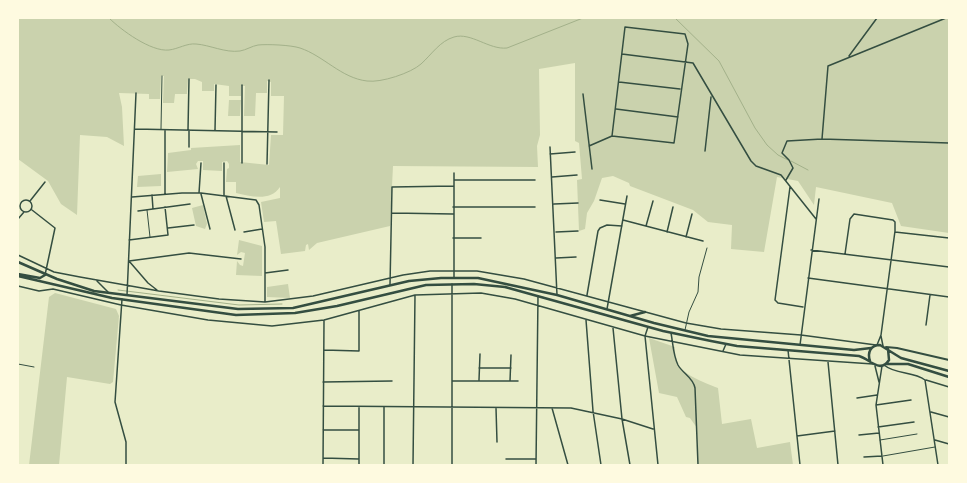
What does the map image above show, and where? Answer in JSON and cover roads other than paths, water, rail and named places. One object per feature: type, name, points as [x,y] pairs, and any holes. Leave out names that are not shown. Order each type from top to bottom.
[{"type":"highway","points":[[18,262],[45,275],[80,287],[127,296],[238,309],[293,308],[330,301],[390,285],[417,280],[478,278],[557,295],[685,331],[722,338],[854,350],[871,348],[877,345],[886,347],[901,358],[949,372]]},
{"type":"highway","points":[[18,275],[40,278],[44,277],[45,275]]},
{"type":"highway","points":[[18,275],[122,299],[236,315],[272,315],[295,313],[337,306],[426,285],[474,284],[505,287],[671,333],[726,344],[859,356],[870,361],[874,365],[908,364],[949,377]]},
{"type":"highway","points":[[628,316],[645,312]]},
{"type":"highway","points":[[884,365],[890,357],[886,347]]},
{"type":"highway","points":[[870,361],[869,354],[871,348]]},
{"type":"street","points":[[848,58],[877,18]]},
{"type":"street","points":[[822,139],[828,66],[946,18]]},
{"type":"street","points":[[589,146],[612,136],[673,144],[675,142],[688,44],[685,34],[625,27],[612,136]]},
{"type":"street","points":[[622,54],[693,63],[697,67],[712,96],[754,164],[777,172],[786,180],[816,219]]},
{"type":"street","points":[[161,130],[162,76]]},
{"type":"street","points":[[189,79],[190,147]]},
{"type":"street","points":[[267,164],[269,132],[269,80]]},
{"type":"street","points":[[619,82],[681,89]]},
{"type":"street","points":[[215,130],[216,85]]},
{"type":"street","points":[[242,86],[242,162]]},
{"type":"street","points":[[127,296],[136,93]]},
{"type":"street","points":[[583,94],[592,169]]},
{"type":"street","points":[[705,151],[712,96]]},
{"type":"street","points":[[616,109],[678,117]]},
{"type":"street","points":[[135,129],[277,132]]},
{"type":"street","points":[[165,130],[165,194]]},
{"type":"street","points":[[786,180],[793,168],[789,160],[782,154],[787,141],[822,139],[949,143]]},
{"type":"street","points":[[550,147],[557,295]]},
{"type":"street","points":[[550,154],[574,152]]},
{"type":"street","points":[[201,163],[200,193],[210,229]]},
{"type":"street","points":[[224,163],[225,195],[235,230]]},
{"type":"street","points":[[454,173],[454,278]]},
{"type":"street","points":[[552,177],[577,175]]},
{"type":"street","points":[[454,180],[535,180]]},
{"type":"street","points":[[30,201],[45,182]]},
{"type":"street","points":[[390,285],[392,187],[454,186]]},
{"type":"street","points":[[790,187],[775,300],[778,303],[804,307]]},
{"type":"street","points":[[132,197],[200,193],[252,198],[256,200],[259,205],[265,247],[265,302]]},
{"type":"street","points":[[152,195],[153,209]]},
{"type":"street","points":[[607,310],[628,196]]},
{"type":"street","points":[[800,345],[811,250],[819,199]]},
{"type":"street","points":[[24,212],[20,207],[21,203],[24,200],[30,201]]},
{"type":"street","points":[[600,200],[626,204]]},
{"type":"street","points":[[30,201],[33,205],[32,210]]},
{"type":"street","points":[[646,226],[653,201]]},
{"type":"street","points":[[553,204],[578,203]]},
{"type":"street","points":[[138,211],[190,204]]},
{"type":"street","points":[[130,240],[168,236],[165,207]]},
{"type":"street","points":[[453,207],[535,207]]},
{"type":"street","points":[[667,232],[674,207]]},
{"type":"street","points":[[18,219],[24,212],[32,210]]},
{"type":"street","points":[[32,210],[55,228],[45,275]]},
{"type":"street","points":[[147,210],[150,238]]},
{"type":"street","points":[[392,213],[453,214]]},
{"type":"street","points":[[686,236],[692,214]]},
{"type":"street","points":[[18,254],[47,269],[96,280],[159,291],[265,302],[328,294],[391,278],[430,271],[453,270],[506,275],[557,287],[686,323],[721,329],[801,335],[877,345],[881,335],[895,232],[895,222],[893,220],[854,214],[850,219],[845,254]]},
{"type":"street","points":[[623,220],[703,241]]},
{"type":"street","points":[[168,228],[194,225]]},
{"type":"street","points":[[587,295],[598,231],[600,228],[607,225],[622,226]]},
{"type":"street","points":[[244,232],[262,229]]},
{"type":"street","points":[[555,232],[578,230]]},
{"type":"street","points":[[895,232],[949,238]]},
{"type":"street","points":[[453,238],[481,238]]},
{"type":"street","points":[[685,331],[689,312],[697,296],[699,277],[707,248]]},
{"type":"street","points":[[811,250],[949,267]]},
{"type":"street","points":[[129,261],[189,254],[241,259]]},
{"type":"street","points":[[556,258],[576,257]]},
{"type":"street","points":[[129,261],[148,283],[159,291]]},
{"type":"street","points":[[265,273],[288,270]]},
{"type":"street","points":[[808,278],[949,297]]},
{"type":"street","points":[[96,280],[110,293]]},
{"type":"street","points":[[452,284],[452,465]]},
{"type":"street","points":[[18,286],[53,290],[122,305],[236,324],[277,326],[324,320],[415,295],[481,293],[515,299],[645,336],[723,352],[874,365],[879,382]]},
{"type":"street","points":[[328,294],[330,301]]},
{"type":"street","points":[[926,325],[930,294]]},
{"type":"street","points":[[413,465],[415,295]]},
{"type":"street","points":[[536,465],[538,296]]},
{"type":"street","points":[[122,299],[115,402],[126,442],[126,465]]},
{"type":"street","points":[[324,350],[359,351],[359,311]]},
{"type":"street","points":[[323,465],[324,320]]},
{"type":"street","points":[[586,320],[593,412],[601,465]]},
{"type":"street","points":[[648,327],[645,336],[653,429],[658,465]]},
{"type":"street","points":[[613,328],[622,418],[630,465]]},
{"type":"street","points":[[671,333],[674,352],[679,366],[695,385],[698,465]]},
{"type":"street","points":[[881,335],[886,347],[904,349],[949,360]]},
{"type":"street","points":[[723,352],[726,344]]},
{"type":"street","points":[[788,350],[800,465]]},
{"type":"street","points":[[479,380],[480,354]]},
{"type":"street","points":[[510,381],[511,355]]},
{"type":"street","points":[[828,362],[838,465]]},
{"type":"street","points":[[18,364],[34,367]]},
{"type":"street","points":[[883,465],[876,405],[879,382],[884,365],[893,371],[920,377],[949,387]]},
{"type":"street","points":[[479,368],[511,368]]},
{"type":"street","points":[[926,380],[939,465],[933,465]]},
{"type":"street","points":[[323,382],[392,381]]},
{"type":"street","points":[[452,381],[518,381]]},
{"type":"street","points":[[857,398],[877,395]]},
{"type":"street","points":[[876,405],[911,400]]},
{"type":"street","points":[[323,406],[571,408],[622,418],[653,429]]},
{"type":"street","points":[[359,406],[359,465]]},
{"type":"street","points":[[384,407],[384,465]]},
{"type":"street","points":[[496,408],[497,442]]},
{"type":"street","points":[[552,408],[568,465]]},
{"type":"street","points":[[931,412],[949,417]]},
{"type":"street","points":[[878,427],[914,422]]},
{"type":"street","points":[[323,430],[359,430]]},
{"type":"street","points":[[797,436],[835,431]]},
{"type":"street","points":[[859,436],[879,433]]},
{"type":"street","points":[[880,440],[917,434]]},
{"type":"street","points":[[935,440],[949,444]]},
{"type":"street","points":[[864,457],[882,456],[936,446]]},
{"type":"street","points":[[323,458],[359,458]]},
{"type":"street","points":[[506,459],[536,459]]},
{"type":"waterway","points":[[109,18],[145,44],[162,50],[169,50],[193,44],[234,51],[258,45],[291,46],[300,48],[317,56],[349,76],[367,81],[388,79],[410,71],[421,64],[440,45],[454,37],[467,37],[500,48],[507,48],[583,18]]},
{"type":"waterway","points":[[675,18],[719,61],[755,128],[767,145],[778,155],[788,160]]},
{"type":"waterway","points":[[791,161],[808,170]]},
{"type":"waterway","points":[[118,290],[239,305],[282,304]]}]
